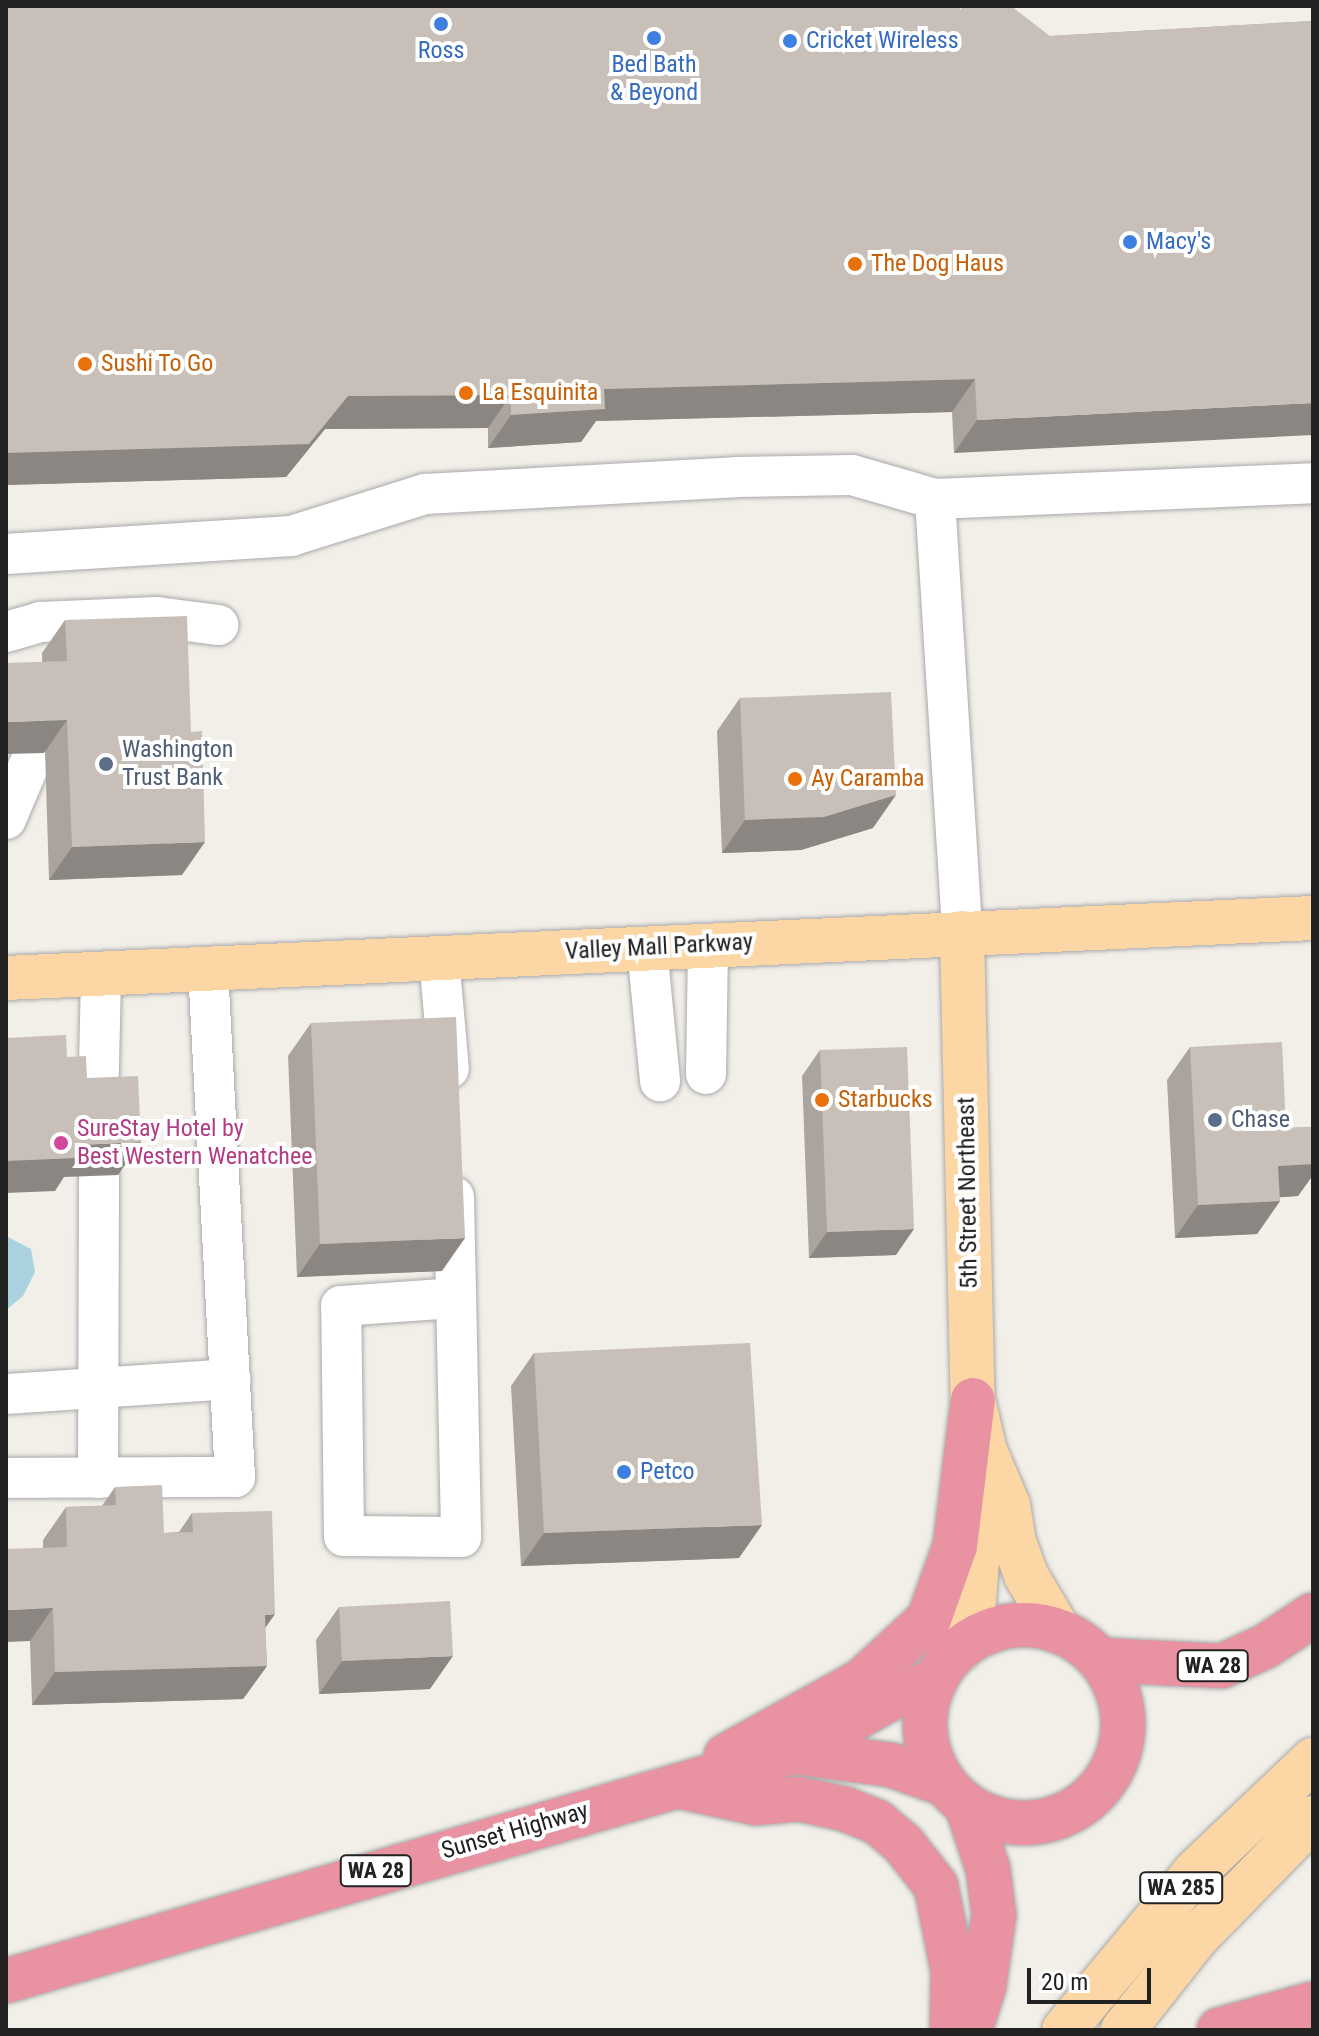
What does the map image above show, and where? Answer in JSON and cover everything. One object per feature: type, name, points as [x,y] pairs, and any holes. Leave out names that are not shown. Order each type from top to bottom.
[{"type":"highway","points":[[675,1786],[863,1680],[929,1619],[955,1546],[973,1400]]},
{"type":"highway","name":"WA 28","points":[[947,1665],[1007,1626],[1059,1631],[1100,1660],[1222,1666],[1266,1646],[1313,1615]]},
{"type":"highway","points":[[956,1795],[999,1820],[1035,1823],[1069,1813],[1097,1791],[1117,1761],[1123,1726],[1118,1691],[1100,1660]]},
{"type":"highway","points":[[947,1665],[926,1728],[929,1752],[956,1795],[988,1869],[994,1915],[984,1986],[970,2030]]},
{"type":"highway","name":"Sunset Highway","points":[[6,1981],[794,1752],[947,1665]]},
{"type":"highway","name":"Sunset Highway","points":[[794,1752],[891,1765],[956,1795]]},
{"type":"highway","points":[[675,1786],[756,1803],[799,1799],[845,1809],[877,1822],[904,1845],[936,1886],[953,1970],[952,2030]]},
{"type":"highway","points":[[1219,2030],[1313,2004]]},
{"type":"main road","name":"Valley Mall Parkway","points":[[6,978],[1313,918]]},
{"type":"main road","name":"5th Street Northeast","points":[[962,933],[973,1400],[985,1451],[1008,1505],[1014,1542],[1027,1577],[1059,1631]]},
{"type":"main road","name":"5th Street Northeast","points":[[947,1665],[974,1600],[985,1451]]},
{"type":"main road","name":"WA 285","points":[[1064,2030],[1195,1872],[1313,1760]]},
{"type":"main road","name":"WA 285","points":[[1123,2030],[1214,1918],[1313,1818]]},
{"type":"lane","points":[[6,554],[291,536],[425,494],[820,473],[852,475],[935,499],[1313,483]]},
{"type":"lane","points":[[935,499],[962,933]]},
{"type":"lane","points":[[23,669],[23,627],[157,617],[218,625]]},
{"type":"lane","points":[[6,809],[25,754],[6,819]]},
{"type":"lane","points":[[706,1074],[708,945]]},
{"type":"lane","points":[[647,948],[660,1081]]},
{"type":"lane","points":[[439,958],[452,1104]]},
{"type":"lane","points":[[6,1478],[235,1477],[208,969]]},
{"type":"lane","points":[[98,1110],[101,974]]},
{"type":"lane","points":[[454,1163],[461,1537],[344,1536],[341,1306],[456,1298]]},
{"type":"lane","points":[[98,1478],[99,1176]]},
{"type":"lane","points":[[6,1394],[230,1379]]},
{"type":"water","points":[[6,1236],[31,1249],[35,1272],[23,1296],[6,1310]]},
{"type":"building","points":[[6,6],[959,6],[960,10],[963,6],[1011,6],[1050,36],[1313,21],[1313,403],[977,420],[975,379],[604,389],[605,409],[511,415],[511,395],[348,396],[309,444],[6,453]]},
{"type":"building","name":"Washington Trust Bank","points":[[187,616],[191,732],[202,731],[205,842],[72,847],[67,720],[6,722],[6,663],[67,661],[65,620]]},
{"type":"building","name":"Ay Caramba","points":[[891,692],[896,795],[824,817],[745,820],[740,698]]},
{"type":"building","points":[[456,1017],[465,1238],[320,1244],[311,1023]]},
{"type":"building","points":[[66,1035],[67,1057],[86,1056],[87,1078],[138,1076],[141,1142],[77,1145],[78,1158],[6,1161],[6,1038]]},
{"type":"building","points":[[1282,1042],[1286,1128],[1313,1127],[1313,1164],[1278,1166],[1280,1201],[1198,1205],[1190,1047]]},
{"type":"building","points":[[907,1047],[914,1229],[827,1232],[820,1050]]},
{"type":"building","name":"Petco","points":[[750,1343],[762,1525],[544,1533],[534,1353]]},
{"type":"building","points":[[162,1485],[164,1533],[193,1532],[192,1513],[272,1511],[275,1614],[265,1615],[267,1666],[55,1672],[53,1608],[6,1610],[6,1549],[67,1547],[66,1507],[116,1505],[115,1487]]},
{"type":"building","points":[[450,1601],[453,1656],[342,1661],[339,1607]]},
{"type":"place","name":"Ross","points":[[441,24]]},
{"type":"place","name":"Bed Bath & Beyond","points":[[654,38]]},
{"type":"place","name":"Cricket Wireless","points":[[790,41]]},
{"type":"place","name":"Macy's","points":[[1130,242]]},
{"type":"place","name":"The Dog Haus","points":[[855,264]]},
{"type":"place","name":"Sushi To Go","points":[[85,364]]},
{"type":"place","name":"La Esquinita","points":[[466,393]]},
{"type":"place","name":"Washington Trust Bank","points":[[106,764]]},
{"type":"place","name":"Ay Caramba","points":[[795,779]]},
{"type":"place","name":"Starbucks","points":[[822,1100]]},
{"type":"place","name":"Chase","points":[[1215,1120]]},
{"type":"place","name":"SureStay Hotel by Best Western Wenatchee","points":[[61,1143]]},
{"type":"place","name":"Petco","points":[[624,1472]]}]
